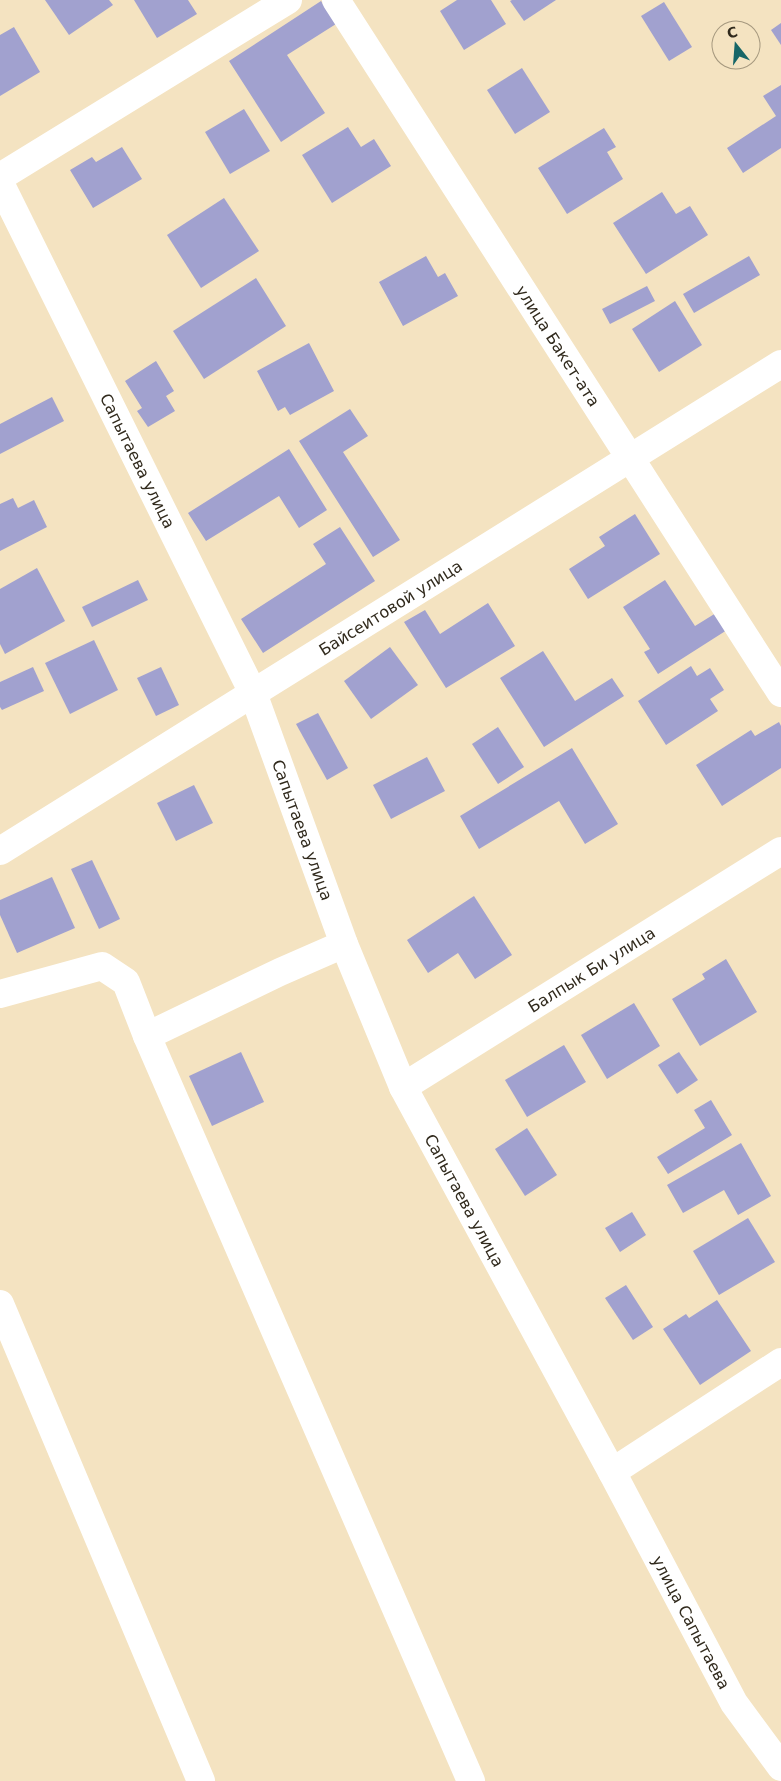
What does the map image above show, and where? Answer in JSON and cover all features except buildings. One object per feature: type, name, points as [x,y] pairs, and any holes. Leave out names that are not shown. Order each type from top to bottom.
[{"type":"street","points":[[0,177],[288,0]]},
{"type":"street","name":"улица Бакет-ата","points":[[336,0],[781,693]]},
{"type":"street","name":"Сапытаева улица","points":[[0,183],[252,693],[344,944],[404,1087],[612,1472]]},
{"type":"street","name":"Байсеитовой улица","points":[[0,850],[781,364]]},
{"type":"street","name":"Балпык Би улица","points":[[404,1087],[781,851]]},
{"type":"street","points":[[147,1036],[280,972],[344,944]]},
{"type":"street","points":[[0,994],[102,966],[126,982],[147,1036],[471,1781]]},
{"type":"street","points":[[0,1304],[201,1781]]},
{"type":"street","points":[[612,1472],[781,1362]]},
{"type":"street","name":"улица Сапытаева","points":[[612,1472],[734,1703],[781,1767]]}]
